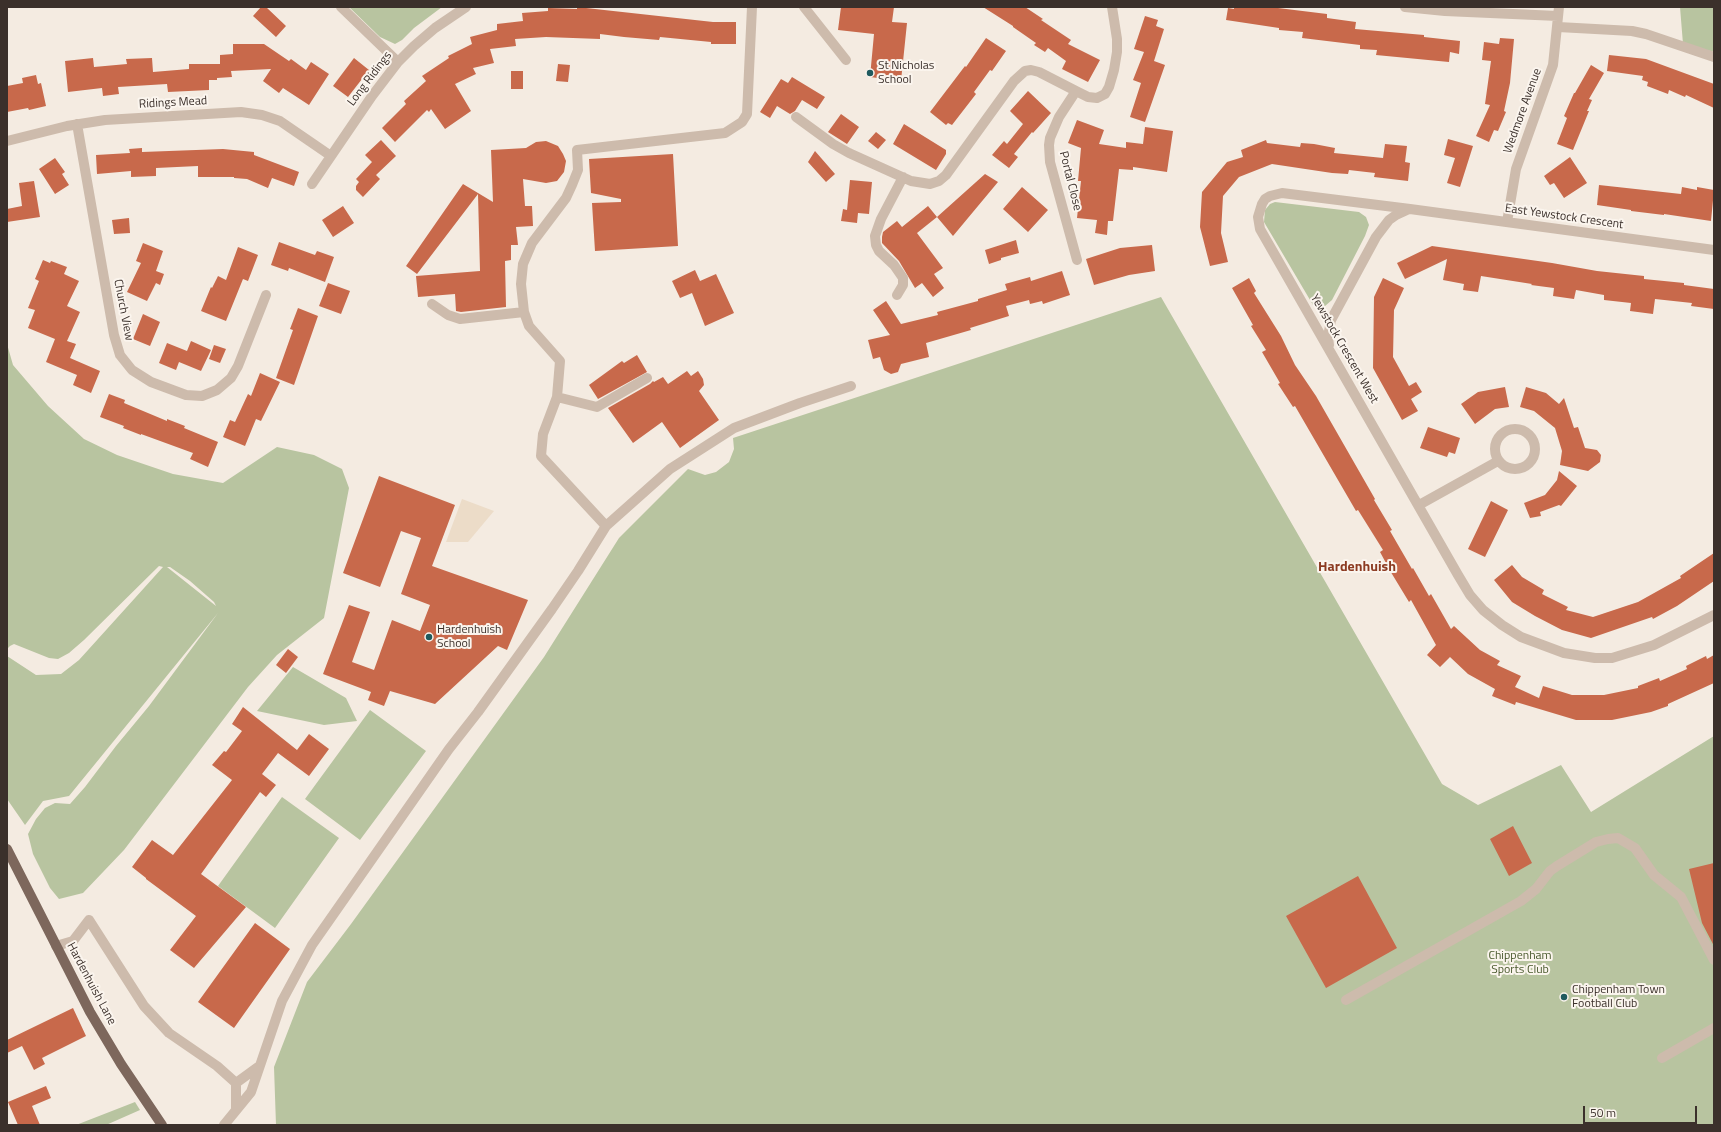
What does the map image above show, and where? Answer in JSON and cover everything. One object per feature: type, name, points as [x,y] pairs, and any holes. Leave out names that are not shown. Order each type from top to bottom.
[{"type":"main road","name":"Hardenhuish Lane","points":[[7,849],[90,1012],[121,1064],[162,1125]]},
{"type":"street","points":[[341,7],[398,62]]},
{"type":"street","name":"Long Ridings","points":[[312,184],[372,96],[398,62],[453,10],[466,7]]},
{"type":"street","points":[[606,526],[541,456],[543,434],[557,397],[560,361],[530,326],[524,312],[521,284],[523,264],[532,243],[566,198],[578,170],[577,150],[725,134],[742,122],[747,114],[752,7]]},
{"type":"street","points":[[804,7],[846,60]]},
{"type":"street","points":[[796,116],[833,144],[849,153],[914,182],[930,184],[938,181],[946,175],[1016,79],[1026,71],[1031,70],[1039,72],[1088,97],[1097,98],[1105,94],[1109,87],[1114,70],[1117,52],[1117,40],[1112,7]]},
{"type":"street","points":[[1405,7],[1445,10],[1558,11]]},
{"type":"street","name":"Wedmore Avenue","points":[[1507,222],[1516,169],[1553,64],[1558,27],[1558,11]]},
{"type":"street","points":[[1558,27],[1646,34],[1714,57]]},
{"type":"street","name":"Portal Close","points":[[1076,91],[1055,127],[1050,138],[1048,149],[1050,162],[1077,260]]},
{"type":"street","name":"Ridings Mead","points":[[7,140],[77,124],[105,120],[241,112],[262,115],[280,121],[331,156]]},
{"type":"street","name":"Church View","points":[[77,124],[114,335],[120,355],[132,370],[151,382],[181,394],[202,396],[217,390],[231,378],[238,366],[266,295]]},
{"type":"street","points":[[897,295],[902,288],[903,280],[894,265],[878,251],[875,236],[881,219],[903,177]]},
{"type":"street","name":"East Yewstock Crescent","points":[[1262,204],[1270,196],[1282,193],[1714,250]]},
{"type":"street","name":"Yewstock Crescent West","points":[[1262,204],[1258,217],[1260,229],[1458,575],[1470,595],[1483,610],[1502,625],[1521,637],[1536,644],[1581,657],[1612,658],[1654,645],[1714,615]]},
{"type":"street","points":[[1331,351],[1328,337],[1331,320],[1369,250],[1389,220],[1396,214],[1410,209]]},
{"type":"street","points":[[432,304],[448,315],[460,319],[524,312]]},
{"type":"street","points":[[557,397],[597,407],[647,378]]},
{"type":"street","points":[[236,1082],[258,1067],[262,1062],[282,1000],[312,945],[449,749],[478,712],[578,572],[606,526],[670,469],[734,428],[800,403],[851,386]]},
{"type":"street","points":[[1519,429],[1530,435],[1534,440],[1535,453],[1529,465],[1522,468],[1509,469],[1498,461],[1494,450],[1498,438],[1507,430],[1519,429]]},
{"type":"street","points":[[1419,505],[1498,461]]},
{"type":"street","points":[[1346,1000],[1521,901],[1536,889],[1550,871],[1557,866],[1596,842],[1608,839],[1618,838],[1636,848],[1654,875],[1681,897],[1714,960]]},
{"type":"street","points":[[56,946],[73,941],[89,920],[126,980],[157,1022],[183,1043],[217,1066],[236,1082],[236,1110]]},
{"type":"street","points":[[1662,1058],[1714,1028]]},
{"type":"street","points":[[224,1125],[251,1092],[258,1067]]},
{"type":"green space","points":[[349,7],[442,7],[395,44],[380,37]]},
{"type":"green space","points":[[1680,7],[1714,7],[1714,52],[1683,44]]},
{"type":"green space","points":[[1275,202],[1359,212],[1366,217],[1369,225],[1365,236],[1332,300],[1325,306],[1317,307],[1313,305],[1264,222],[1265,210],[1270,204]]},
{"type":"green space","name":"Chippenham Sports Club","points":[[1161,297],[1442,784],[1478,805],[1561,765],[1591,812],[1714,736],[1714,1125],[276,1125],[274,1067],[307,982],[351,924],[544,657],[619,538],[688,469],[705,475],[716,472],[729,462],[734,449],[733,438]]},
{"type":"green space","points":[[7,344],[13,365],[48,406],[84,439],[117,455],[173,474],[223,483],[277,447],[314,455],[342,469],[349,488],[324,618],[277,655],[248,687],[124,850],[83,893],[59,899],[50,888],[33,854],[28,834],[36,819],[45,808],[55,803],[70,804],[85,787],[149,706],[218,613],[69,796],[43,801],[25,825],[7,799],[7,656],[36,675],[61,674],[79,660],[163,567],[159,566],[84,640],[69,653],[58,659],[49,658],[14,644],[7,649]],"holes":[[[167,567],[170,567],[190,581],[214,602],[216,606]]]},
{"type":"green space","points":[[293,667],[346,698],[357,721],[324,725],[257,711]]},
{"type":"green space","points":[[370,710],[426,751],[360,840],[305,799]]},
{"type":"green space","points":[[282,797],[339,838],[275,928],[218,886]]},
{"type":"green space","points":[[135,1102],[140,1110],[106,1125],[76,1125]]},
{"type":"shaded area","points":[[462,499],[494,511],[468,542],[446,542]]},
{"type":"building","points":[[261,7],[266,7],[286,26],[276,37],[253,16]]},
{"type":"building","points":[[577,7],[713,22],[736,22],[736,44],[711,44],[711,42],[660,37],[659,40],[600,34],[600,39],[546,37],[515,39],[516,46],[490,49],[494,63],[473,68],[476,74],[455,84],[471,111],[445,129],[431,109],[429,112],[427,110],[395,142],[382,128],[406,104],[404,101],[426,81],[422,76],[449,58],[448,56],[472,44],[470,37],[497,30],[497,24],[523,21],[522,13],[548,11],[548,8],[577,9]]},
{"type":"building","points":[[841,7],[894,7],[892,22],[907,23],[901,81],[870,77],[874,34],[838,30]]},
{"type":"building","points":[[983,7],[1025,7],[1043,19],[1041,20],[1071,40],[1068,44],[1100,60],[1088,82],[1062,69],[1066,61],[1048,48],[1045,52],[1034,45],[1036,43]]},
{"type":"building","points":[[1234,7],[1278,7],[1327,14],[1327,18],[1356,22],[1355,29],[1424,35],[1424,37],[1460,41],[1459,54],[1450,52],[1449,62],[1376,55],[1377,50],[1360,49],[1360,45],[1302,38],[1303,32],[1279,30],[1279,28],[1226,20],[1228,8],[1234,9]]},
{"type":"building","points":[[1145,16],[1158,20],[1156,26],[1164,29],[1154,61],[1165,65],[1145,122],[1130,117],[1141,83],[1133,80],[1144,52],[1134,49]]},
{"type":"building","points":[[986,38],[1006,51],[992,71],[990,70],[974,92],[976,94],[952,125],[948,123],[946,125],[930,112],[965,66],[966,67]]},
{"type":"building","points":[[1500,38],[1514,39],[1510,83],[1504,111],[1506,112],[1498,131],[1494,130],[1489,142],[1476,136],[1490,105],[1485,104],[1491,61],[1482,60],[1484,42],[1499,44]]},
{"type":"building","points":[[233,44],[264,44],[289,61],[291,59],[306,70],[311,62],[329,74],[309,105],[283,88],[279,93],[263,81],[271,69],[231,71],[232,77],[209,80],[209,90],[168,92],[167,84],[118,87],[119,94],[103,96],[102,88],[68,92],[65,61],[93,58],[94,67],[127,64],[126,59],[152,58],[153,72],[189,69],[189,64],[220,64],[220,55],[233,54]]},
{"type":"building","points":[[1609,55],[1646,59],[1714,84],[1714,108],[1686,95],[1685,97],[1669,90],[1668,94],[1647,86],[1648,82],[1642,80],[1643,76],[1607,71]]},
{"type":"building","points":[[354,58],[369,70],[348,97],[333,86]]},
{"type":"building","points":[[558,64],[570,65],[568,82],[556,81]]},
{"type":"building","points":[[1591,65],[1604,73],[1589,99],[1592,100],[1587,111],[1589,111],[1573,150],[1557,144],[1567,118],[1564,116],[1574,93]]},
{"type":"building","points":[[511,71],[523,71],[523,89],[511,89]]},
{"type":"building","points":[[36,75],[38,84],[41,83],[46,106],[29,110],[28,108],[7,112],[7,86],[23,83],[22,78]]},
{"type":"building","points":[[792,77],[825,97],[817,109],[802,100],[795,111],[790,114],[777,106],[770,118],[760,112],[781,79],[788,83]]},
{"type":"building","points":[[1028,91],[1051,113],[1033,133],[1032,132],[1014,154],[1018,157],[1009,168],[992,155],[1004,141],[1007,144],[1023,124],[1010,111]]},
{"type":"building","points":[[841,114],[859,127],[847,144],[828,132]]},
{"type":"building","points":[[1077,120],[1104,130],[1099,144],[1126,148],[1126,142],[1143,144],[1145,127],[1173,131],[1167,172],[1133,167],[1133,170],[1119,169],[1113,221],[1108,221],[1107,235],[1095,233],[1097,220],[1077,218],[1081,181],[1078,181],[1081,148],[1068,143]]},
{"type":"building","points":[[904,124],[946,150],[946,154],[936,170],[893,144]]},
{"type":"building","points":[[876,132],[886,140],[878,149],[868,141]]},
{"type":"building","points":[[1448,139],[1473,146],[1460,187],[1447,183],[1455,158],[1444,155]]},
{"type":"building","points":[[381,140],[396,156],[376,175],[380,179],[363,197],[356,190],[356,186],[359,182],[356,179],[372,162],[365,155]]},
{"type":"building","points":[[1266,140],[1267,143],[1300,147],[1301,143],[1314,144],[1335,148],[1334,153],[1383,158],[1385,144],[1407,146],[1405,162],[1410,163],[1408,181],[1374,177],[1375,173],[1349,170],[1348,174],[1332,173],[1272,164],[1239,177],[1223,196],[1221,233],[1228,262],[1210,266],[1200,227],[1202,192],[1227,162],[1243,157],[1241,150]]},
{"type":"building","points":[[546,141],[558,146],[563,154],[566,161],[564,172],[557,181],[546,183],[523,179],[525,206],[532,206],[533,226],[516,227],[518,245],[511,245],[511,260],[505,261],[506,307],[461,312],[456,311],[455,294],[418,297],[416,276],[480,271],[478,194],[417,274],[406,266],[463,184],[493,202],[491,150],[526,148],[536,142]]},
{"type":"building","points":[[142,148],[142,152],[223,149],[254,152],[254,155],[299,172],[294,186],[272,178],[268,188],[247,179],[234,177],[198,177],[198,166],[156,168],[156,176],[131,177],[131,171],[97,174],[96,155],[130,153],[129,149]]},
{"type":"building","points":[[815,151],[835,174],[826,182],[808,162]]},
{"type":"building","points":[[673,154],[678,246],[595,251],[592,203],[621,202],[621,199],[591,193],[589,159]]},
{"type":"building","points":[[1570,157],[1587,183],[1564,198],[1554,183],[1550,185],[1544,176]]},
{"type":"building","points":[[55,158],[65,172],[62,174],[69,185],[55,194],[39,169]]},
{"type":"building","points":[[985,174],[998,182],[953,236],[937,217]]},
{"type":"building","points":[[850,180],[872,182],[869,214],[858,213],[857,223],[841,221],[843,209],[847,210]]},
{"type":"building","points":[[34,181],[40,217],[7,222],[7,209],[22,206],[19,183]]},
{"type":"building","points":[[1599,185],[1681,194],[1682,187],[1697,190],[1697,187],[1714,190],[1711,221],[1631,211],[1597,205]]},
{"type":"building","points":[[1022,187],[1048,210],[1028,232],[1003,209]]},
{"type":"building","points":[[343,206],[354,223],[333,237],[322,220]]},
{"type":"building","points":[[928,206],[937,217],[917,233],[943,268],[934,274],[944,288],[933,297],[922,283],[915,288],[899,261],[882,243],[883,232],[897,221],[902,227]]},
{"type":"building","points":[[129,218],[130,233],[114,234],[112,220]]},
{"type":"building","points":[[1016,240],[1019,253],[1001,258],[1001,260],[989,264],[985,250]]},
{"type":"building","points":[[279,242],[315,255],[317,251],[334,257],[325,282],[289,268],[288,271],[271,265]]},
{"type":"building","points":[[143,243],[163,251],[156,271],[164,274],[160,285],[156,283],[147,301],[127,292],[141,263],[136,261]]},
{"type":"building","points":[[1152,245],[1155,271],[1129,275],[1094,285],[1086,259],[1120,248]]},
{"type":"building","points":[[1432,246],[1597,271],[1644,276],[1644,279],[1684,283],[1684,285],[1714,289],[1714,309],[1691,306],[1692,303],[1655,299],[1653,314],[1630,311],[1631,303],[1604,300],[1604,295],[1576,290],[1574,299],[1553,296],[1554,288],[1481,276],[1478,292],[1463,290],[1464,284],[1443,280],[1447,259],[1405,279],[1397,263]]},
{"type":"building","points":[[238,247],[258,255],[248,281],[243,279],[226,321],[201,311],[211,287],[212,288],[218,276],[226,280]]},
{"type":"building","points":[[43,260],[50,263],[51,261],[67,267],[64,274],[79,281],[67,306],[80,312],[67,341],[76,344],[70,358],[100,371],[91,393],[73,385],[77,375],[46,362],[55,339],[28,328],[35,310],[28,308],[39,281],[35,279]]},
{"type":"building","points":[[695,270],[700,281],[716,274],[734,313],[705,326],[692,293],[680,298],[672,281]]},
{"type":"building","points":[[1062,271],[1070,295],[1043,304],[1042,301],[1030,304],[1029,300],[1006,306],[1009,316],[970,328],[971,330],[926,343],[929,357],[901,364],[898,372],[891,374],[884,370],[880,357],[873,359],[868,340],[890,335],[873,310],[886,301],[901,324],[938,315],[937,312],[978,301],[978,299],[1007,290],[1005,284],[1030,277],[1031,281]]},
{"type":"building","points":[[1249,278],[1256,291],[1254,293],[1281,336],[1295,365],[1316,396],[1392,530],[1390,531],[1429,596],[1431,594],[1451,629],[1454,626],[1480,650],[1500,661],[1497,665],[1521,676],[1515,687],[1539,698],[1543,686],[1572,695],[1604,695],[1638,688],[1638,686],[1659,678],[1660,681],[1687,669],[1686,666],[1706,656],[1707,659],[1714,655],[1714,683],[1668,704],[1668,706],[1651,712],[1612,720],[1576,720],[1516,702],[1515,705],[1492,696],[1495,689],[1468,674],[1450,657],[1440,667],[1427,655],[1436,645],[1411,600],[1409,602],[1392,574],[1380,552],[1383,550],[1358,510],[1356,511],[1295,406],[1293,407],[1278,384],[1280,383],[1262,352],[1266,350],[1251,326],[1253,325],[1232,288]]},
{"type":"building","points":[[1383,278],[1404,288],[1394,310],[1393,357],[1409,386],[1416,382],[1422,392],[1411,399],[1418,411],[1402,420],[1373,368],[1374,297]]},
{"type":"building","points":[[328,283],[350,291],[341,314],[319,306]]},
{"type":"building","points":[[298,308],[318,316],[294,385],[276,378],[293,330],[290,329]]},
{"type":"building","points":[[143,314],[160,322],[150,346],[133,339]]},
{"type":"building","points":[[191,341],[211,350],[201,371],[179,362],[176,370],[159,363],[167,343],[187,351]]},
{"type":"building","points":[[214,345],[226,349],[220,363],[209,359]]},
{"type":"building","points":[[637,355],[647,372],[598,399],[589,385],[622,361],[624,363]]},
{"type":"building","points":[[687,371],[691,376],[698,371],[703,379],[704,385],[699,391],[719,420],[680,448],[662,422],[633,443],[608,408],[653,381],[654,382],[663,377],[668,384]]},
{"type":"building","points":[[260,373],[280,382],[261,421],[256,419],[245,446],[223,437],[230,420],[235,422],[248,394],[251,396]]},
{"type":"building","points":[[1505,387],[1509,407],[1495,409],[1475,424],[1461,404],[1478,392]]},
{"type":"building","points":[[1526,387],[1546,393],[1559,404],[1564,398],[1574,428],[1578,427],[1585,448],[1597,450],[1601,455],[1600,462],[1588,471],[1560,465],[1562,451],[1555,428],[1534,411],[1520,407]]},
{"type":"building","points":[[109,394],[125,400],[124,403],[167,421],[167,419],[185,426],[184,428],[218,442],[208,467],[190,459],[193,453],[141,435],[123,428],[124,426],[100,417]]},
{"type":"building","points":[[1428,427],[1460,438],[1455,454],[1449,452],[1447,457],[1420,448]]},
{"type":"building","points":[[1559,471],[1577,486],[1561,506],[1559,505],[1540,512],[1541,516],[1530,518],[1524,503],[1545,495],[1557,480]]},
{"type":"building","points":[[379,476],[455,505],[432,566],[528,600],[507,650],[498,646],[435,704],[390,691],[384,706],[368,700],[371,692],[323,674],[349,605],[370,612],[352,662],[374,670],[392,620],[420,631],[430,605],[401,594],[421,538],[401,531],[380,587],[343,573]]},
{"type":"building","points":[[1491,501],[1508,510],[1485,557],[1468,549]]},
{"type":"building","points":[[1714,553],[1714,581],[1677,606],[1653,619],[1652,617],[1591,638],[1562,630],[1535,616],[1512,602],[1494,580],[1512,565],[1522,577],[1544,590],[1542,594],[1568,607],[1566,610],[1593,617],[1638,602],[1681,578],[1680,576]]},
{"type":"building","points":[[288,649],[298,657],[286,673],[276,665]]},
{"type":"building","points":[[243,707],[297,750],[309,734],[329,749],[309,776],[278,753],[262,774],[276,785],[266,797],[260,792],[201,874],[246,907],[194,968],[170,950],[196,916],[132,867],[152,840],[173,855],[232,780],[212,765],[224,751],[226,752],[242,731],[232,724]]},
{"type":"building","points":[[1513,826],[1532,863],[1509,876],[1490,839]]},
{"type":"building","points":[[1714,863],[1714,946],[1702,923],[1689,869]]},
{"type":"building","points":[[1358,876],[1397,948],[1326,988],[1286,916]]},
{"type":"building","points":[[255,923],[290,949],[234,1028],[198,1002]]},
{"type":"building","points":[[73,1008],[86,1036],[42,1058],[45,1064],[34,1070],[22,1046],[7,1053],[7,1040]]},
{"type":"building","points":[[46,1086],[51,1098],[32,1106],[40,1125],[18,1125],[8,1102]]},
{"type":"place","name":"St Nicholas School","points":[[870,73]]},
{"type":"place","name":"Hardenhuish School","points":[[429,637]]},
{"type":"place","name":"Chippenham Town Football Club","points":[[1564,997]]},
{"type":"district","name":"Hardenhuish","points":[[1357,568]]}]
